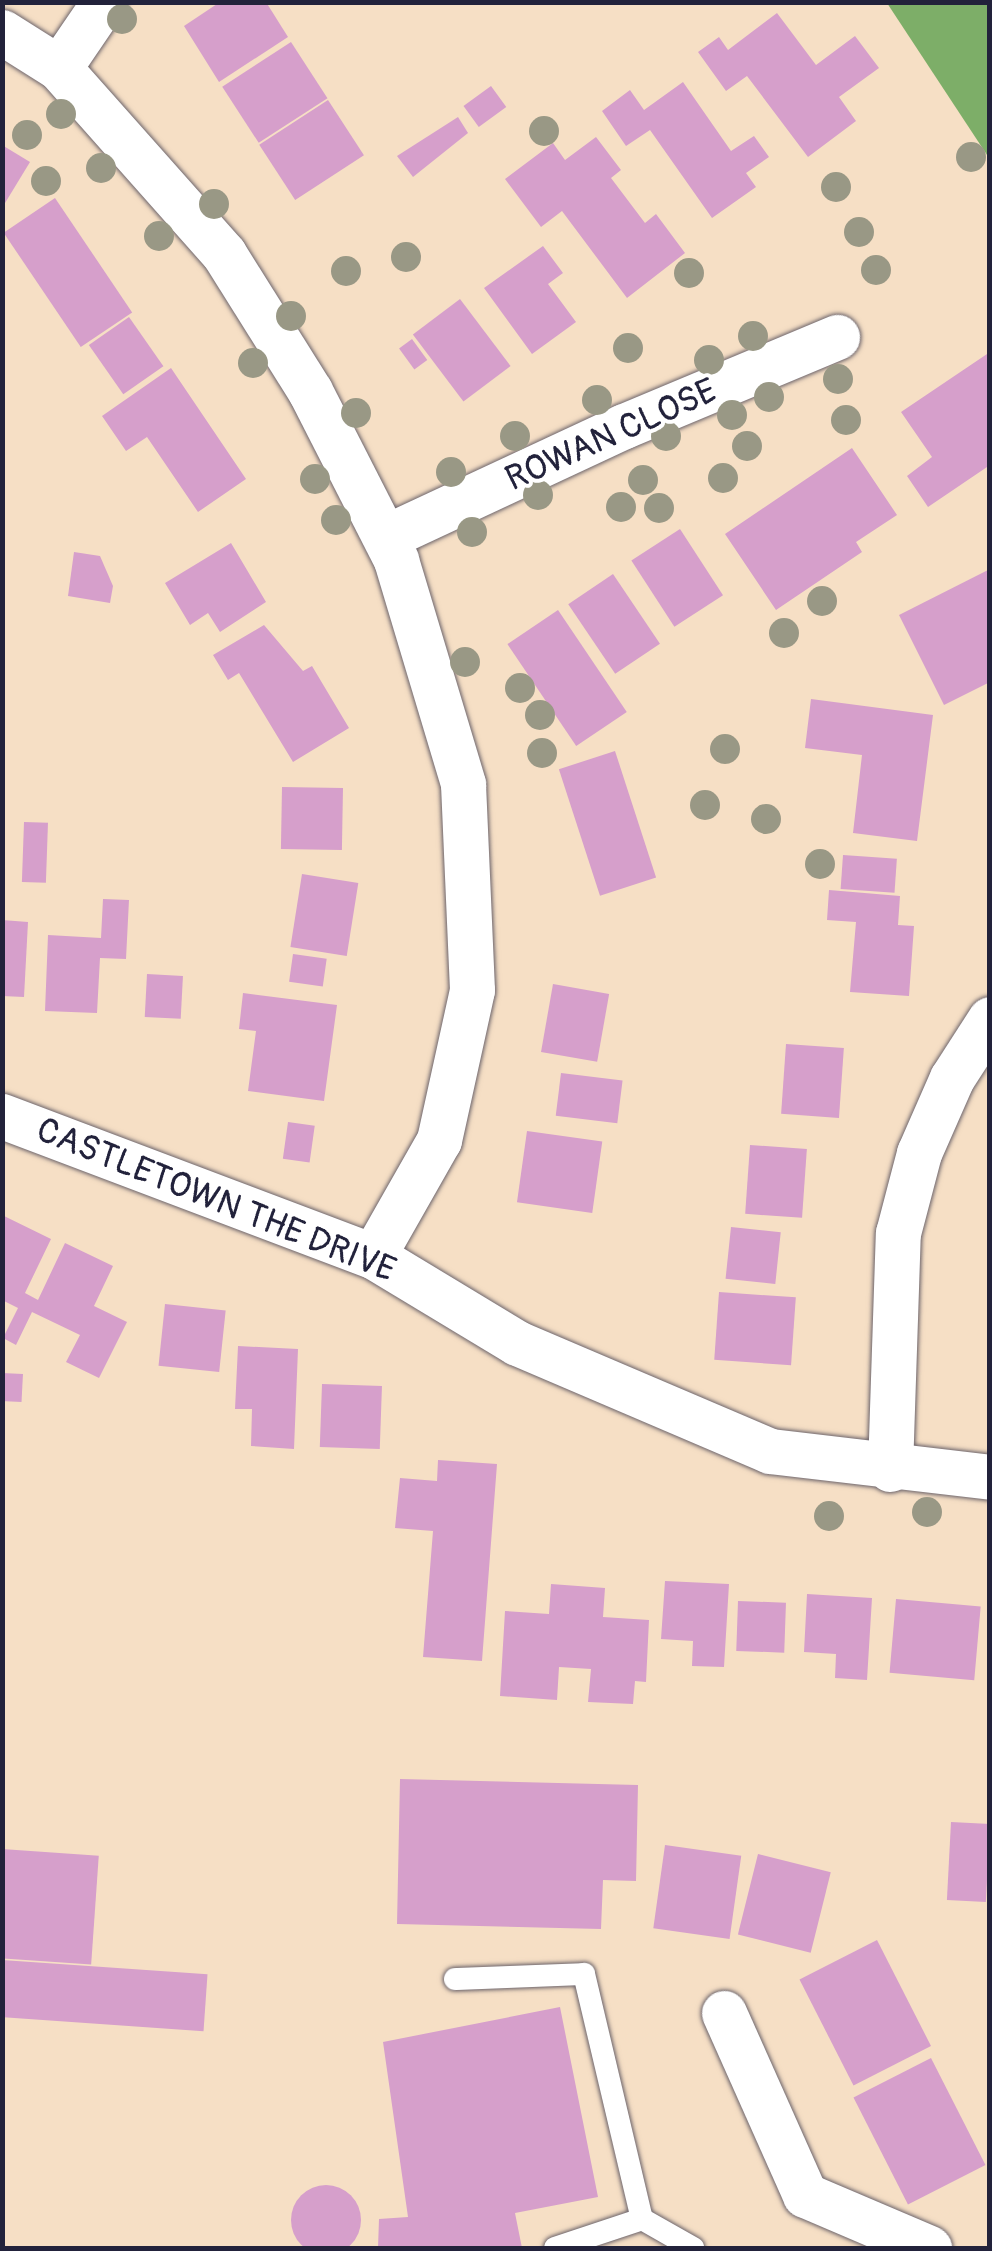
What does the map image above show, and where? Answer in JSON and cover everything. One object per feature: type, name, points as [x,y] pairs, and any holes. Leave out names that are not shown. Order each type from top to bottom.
[{"type":"street","points":[[59,68],[104,2]]},
{"type":"street","points":[[2,32],[59,68],[191,212],[256,298],[388,536],[462,784],[472,990],[439,1140],[373,1256]]},
{"type":"street","name":"ROWAN CLOSE","points":[[388,536],[624,426],[836,336]]},
{"type":"street","points":[[890,1469],[898,1233],[919,1153],[952,1078],[990,1019]]},
{"type":"street","name":"CASTLETOWN THE DRIVE","points":[[2,1116],[373,1256],[516,1343],[770,1451],[890,1469],[990,1478]]},
{"type":"street","points":[[724,2012],[805,2195],[930,2248]]},
{"type":"lane","points":[[455,1979],[584,1974],[642,2219],[694,2248]]},
{"type":"lane","points":[[556,2248],[642,2219]]},
{"type":"green space","points":[[887,3],[989,3],[989,158]]},
{"type":"building","points":[[220,2],[266,2],[288,37],[219,82],[184,26]]},
{"type":"building","points":[[777,13],[816,65],[855,36],[879,68],[839,97],[856,121],[808,157],[747,76],[726,91],[698,52],[719,37],[728,50]]},
{"type":"building","points":[[291,42],[327,98],[259,143],[222,87]]},
{"type":"building","points":[[683,82],[731,151],[754,136],[769,157],[746,173],[756,187],[712,218],[650,130],[626,146],[602,111],[630,90],[644,110]]},
{"type":"building","points":[[491,86],[506,107],[479,127],[463,106]]},
{"type":"building","points":[[328,100],[364,155],[295,200],[259,145]]},
{"type":"building","points":[[458,117],[468,133],[413,177],[397,156]]},
{"type":"building","points":[[596,137],[621,170],[611,178],[645,223],[656,214],[685,253],[627,298],[562,211],[541,227],[505,179],[553,143],[565,160]]},
{"type":"building","points":[[2,145],[30,162],[2,208]]},
{"type":"building","points":[[55,198],[132,312],[81,347],[4,233]]},
{"type":"building","points":[[543,246],[563,273],[548,284],[576,322],[532,354],[484,288]]},
{"type":"building","points":[[460,299],[511,366],[463,402],[413,335]]},
{"type":"building","points":[[129,317],[163,366],[123,394],[89,345]]},
{"type":"building","points":[[412,339],[427,360],[414,369],[399,348]]},
{"type":"building","points":[[990,352],[990,465],[928,507],[907,476],[932,457],[901,412]]},
{"type":"building","points":[[171,368],[246,479],[198,512],[147,437],[126,451],[102,416]]},
{"type":"building","points":[[852,448],[897,515],[856,542],[862,552],[776,610],[725,534]]},
{"type":"building","points":[[680,529],[723,595],[674,627],[631,561]]},
{"type":"building","points":[[231,543],[266,602],[220,632],[208,613],[190,625],[165,583]]},
{"type":"building","points":[[74,552],[100,556],[113,586],[110,603],[68,596]]},
{"type":"building","points":[[990,569],[990,682],[944,705],[899,615]]},
{"type":"building","points":[[613,574],[660,644],[615,674],[568,604]]},
{"type":"building","points":[[558,610],[627,712],[576,746],[507,644]]},
{"type":"building","points":[[264,625],[303,671],[312,666],[349,728],[293,762],[239,673],[228,680],[213,655]]},
{"type":"building","points":[[811,699],[933,715],[917,841],[853,833],[862,755],[805,748]]},
{"type":"building","points":[[615,751],[656,877],[600,896],[559,769]]},
{"type":"building","points":[[282,787],[343,788],[342,850],[281,849]]},
{"type":"building","points":[[24,822],[48,823],[46,883],[22,882]]},
{"type":"building","points":[[843,855],[897,859],[894,893],[841,889]]},
{"type":"building","points":[[302,874],[358,883],[347,956],[290,947]]},
{"type":"building","points":[[829,890],[900,896],[898,925],[914,926],[909,996],[850,992],[856,922],[827,920]]},
{"type":"building","points":[[103,899],[129,900],[126,959],[100,958],[97,1013],[45,1011],[48,935],[101,938]]},
{"type":"building","points":[[2,920],[28,922],[24,997],[2,996]]},
{"type":"building","points":[[293,954],[327,959],[323,986],[289,982]]},
{"type":"building","points":[[147,974],[183,976],[181,1019],[145,1017]]},
{"type":"building","points":[[553,984],[609,994],[597,1062],[541,1052]]},
{"type":"building","points":[[243,993],[337,1005],[324,1101],[248,1091],[256,1031],[239,1029]]},
{"type":"building","points":[[786,1044],[844,1048],[839,1118],[781,1114]]},
{"type":"building","points":[[561,1073],[623,1081],[617,1123],[556,1116]]},
{"type":"building","points":[[288,1122],[315,1126],[310,1162],[283,1159]]},
{"type":"building","points":[[527,1131],[602,1142],[592,1213],[517,1202]]},
{"type":"building","points":[[750,1145],[807,1149],[802,1218],[745,1214]]},
{"type":"building","points":[[2,1215],[51,1239],[25,1293],[38,1300],[65,1243],[113,1266],[94,1306],[127,1322],[99,1378],[66,1362],[80,1335],[32,1312],[16,1345],[3,1338],[18,1308],[2,1300]]},
{"type":"building","points":[[731,1227],[781,1232],[775,1284],[726,1279]]},
{"type":"building","points":[[719,1292],[796,1297],[791,1365],[714,1360]]},
{"type":"building","points":[[165,1304],[226,1310],[219,1372],[159,1366]]},
{"type":"building","points":[[238,1346],[298,1349],[294,1449],[251,1446],[252,1409],[235,1409]]},
{"type":"building","points":[[2,1373],[23,1374],[22,1402],[2,1401]]},
{"type":"building","points":[[322,1384],[382,1386],[380,1449],[320,1447]]},
{"type":"building","points":[[438,1460],[497,1464],[482,1661],[423,1657],[433,1531],[395,1528],[400,1478],[437,1481]]},
{"type":"building","points":[[665,1581],[729,1584],[724,1667],[692,1666],[693,1641],[661,1639]]},
{"type":"building","points":[[551,1584],[605,1588],[603,1617],[649,1620],[646,1682],[635,1681],[633,1704],[588,1702],[591,1669],[559,1667],[557,1700],[500,1696],[505,1611],[549,1614]]},
{"type":"building","points":[[807,1594],[872,1598],[867,1680],[835,1678],[836,1654],[804,1652]]},
{"type":"building","points":[[896,1599],[981,1606],[974,1680],[890,1673]]},
{"type":"building","points":[[738,1601],[786,1603],[784,1653],[736,1651]]},
{"type":"building","points":[[400,1779],[638,1785],[636,1881],[603,1880],[601,1929],[397,1924]]},
{"type":"building","points":[[951,1822],[990,1824],[986,1902],[947,1900]]},
{"type":"building","points":[[665,1845],[741,1856],[730,1939],[653,1928]]},
{"type":"building","points":[[2,1849],[99,1856],[91,1965],[2,1958]]},
{"type":"building","points":[[758,1854],[831,1872],[811,1953],[738,1935]]},
{"type":"building","points":[[877,1940],[931,2046],[854,2086],[799,1979]]},
{"type":"building","points":[[2,1960],[207,1974],[204,2031],[2,2017]]},
{"type":"building","points":[[560,2007],[598,2197],[515,2213],[522,2248],[378,2248],[379,2219],[408,2217],[383,2042]]},
{"type":"building","points":[[931,2058],[985,2165],[908,2204],[853,2097]]},
{"type":"building","points":[[326,2185],[340,2187],[351,2195],[359,2206],[359,2234],[351,2245],[340,2253],[326,2255],[312,2253],[301,2245],[293,2234],[291,2220],[293,2206],[301,2195],[312,2187]]}]
